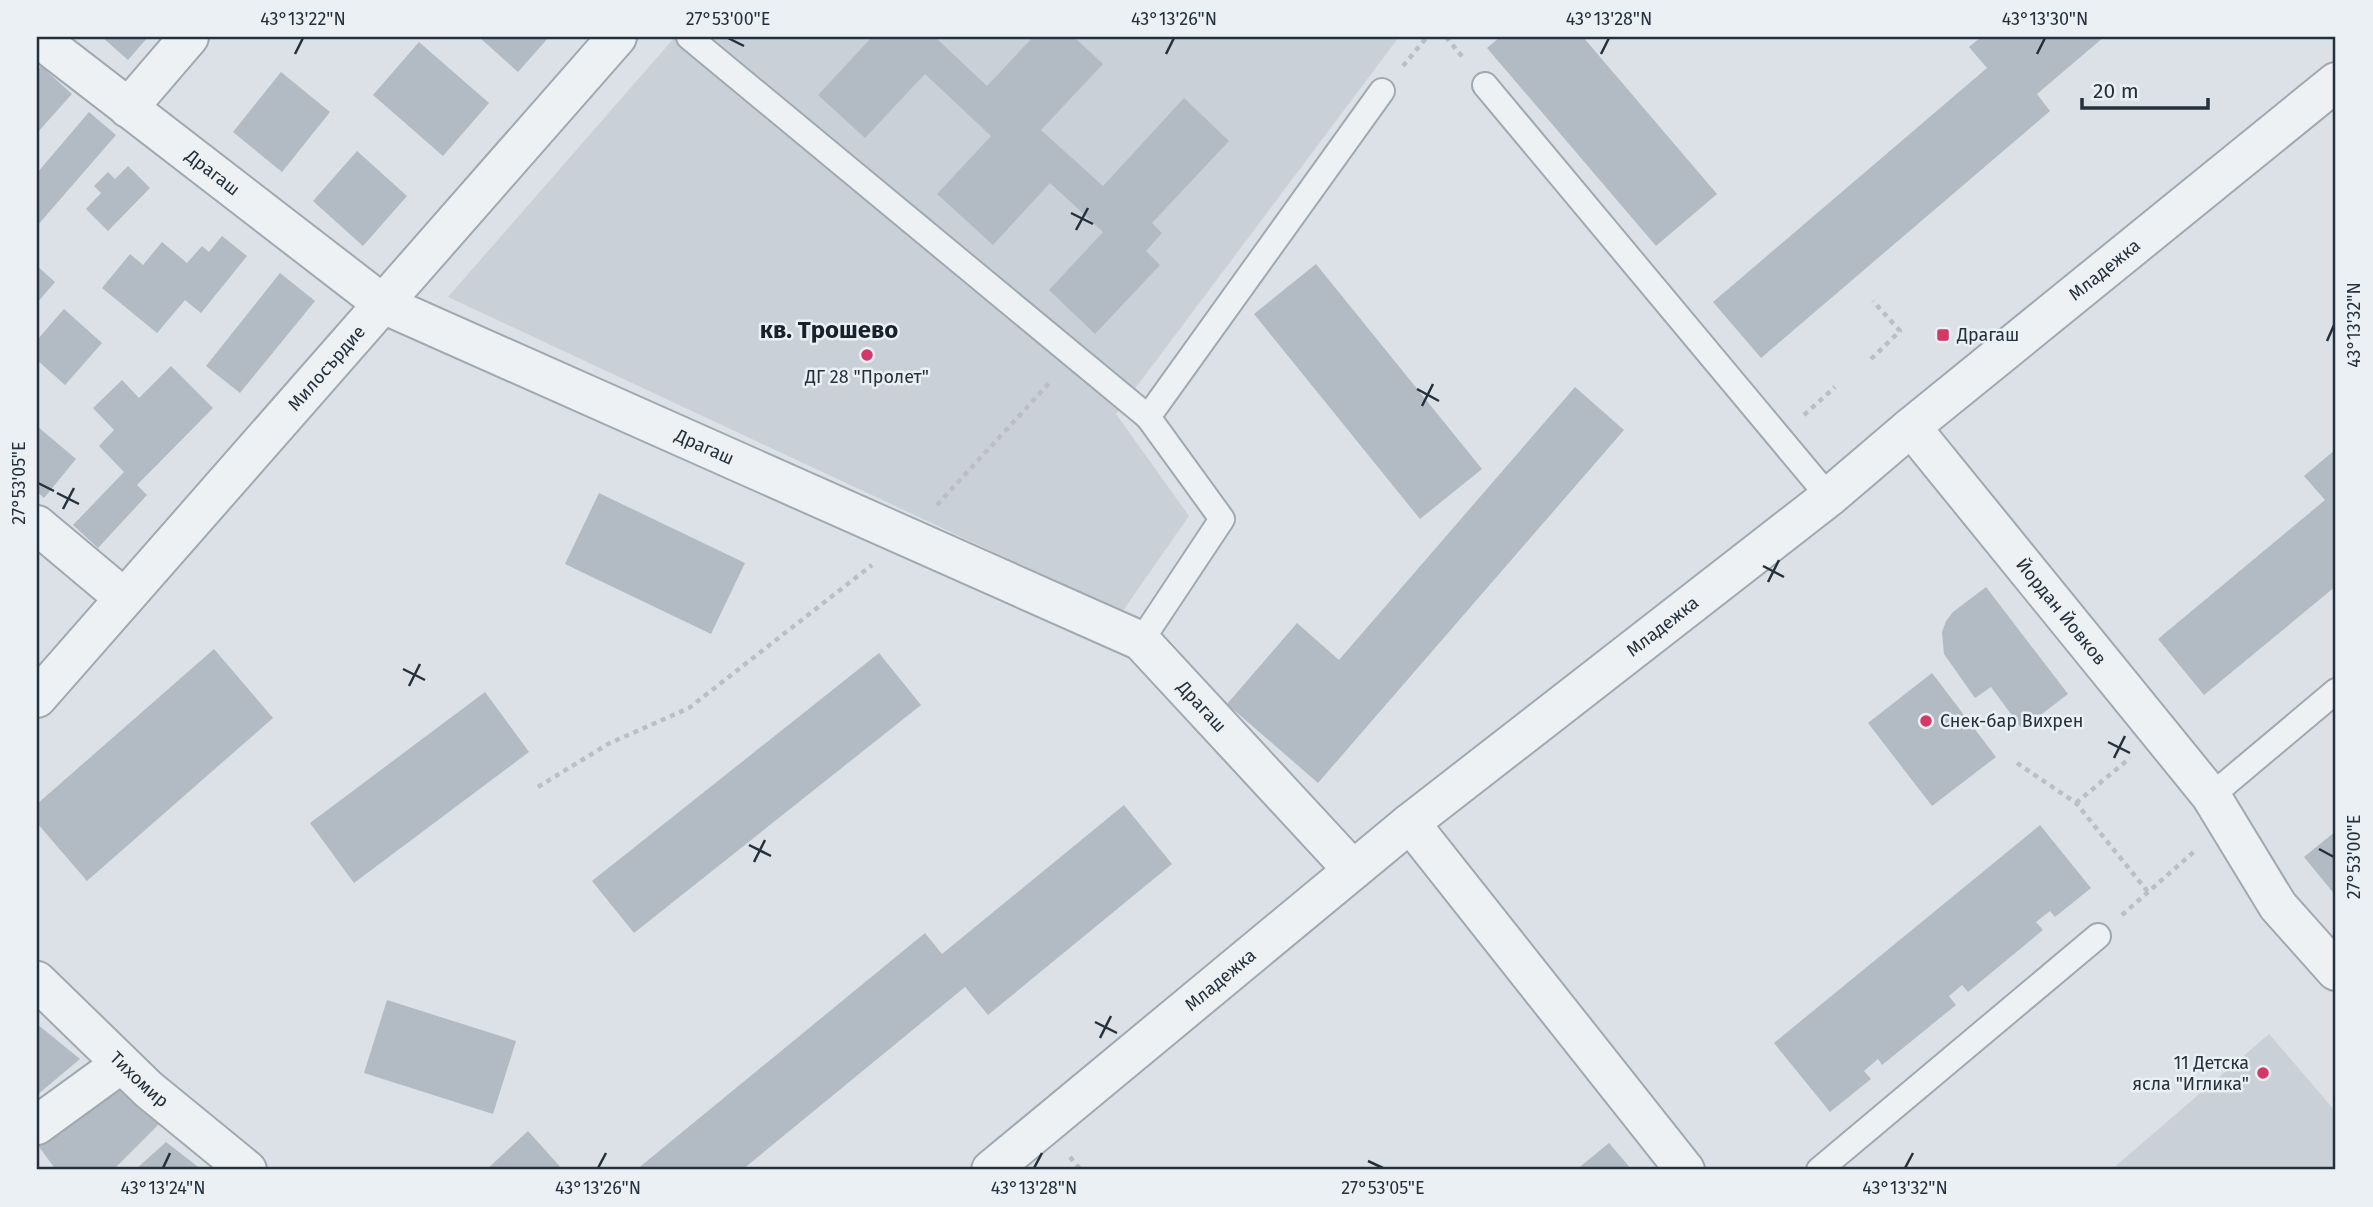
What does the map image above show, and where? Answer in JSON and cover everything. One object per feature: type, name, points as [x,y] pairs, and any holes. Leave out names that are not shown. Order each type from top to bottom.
[{"type":"street","name":"Драгаш","points":[[37,37],[383,304],[1141,641],[1353,870]]},
{"type":"street","points":[[128,108],[189,37]]},
{"type":"street","name":"Милосърдие","points":[[37,698],[617,37]]},
{"type":"street","name":"Младежка","points":[[991,1170],[1410,823],[1829,497],[1910,427],[2336,82]]},
{"type":"street","name":"Йордан Йовков","points":[[1910,427],[2220,809],[2278,906],[2336,971]]},
{"type":"street","points":[[37,525],[124,598]]},
{"type":"street","points":[[1410,823],[1685,1170]]},
{"type":"street","name":"Тихомир","points":[[37,981],[121,1064],[247,1170]]},
{"type":"street","points":[[37,1125],[121,1064]]},
{"type":"lane","points":[[689,37],[1148,417],[1222,519],[1141,641]]},
{"type":"lane","points":[[1485,85],[1829,497]]},
{"type":"lane","points":[[1148,417],[1382,91]]},
{"type":"lane","points":[[2220,809],[2336,691]]},
{"type":"lane","points":[[1819,1170],[2098,936]]},
{"type":"path","points":[[1871,359],[1900,331],[1873,300]]},
{"type":"path","points":[[538,787],[608,744],[689,708],[907,537],[1074,356]]},
{"type":"path","points":[[1798,421],[1835,387]]},
{"type":"path","points":[[2076,803],[2160,733]]},
{"type":"path","points":[[2017,763],[2076,803],[2148,892]]},
{"type":"path","points":[[2098,936],[2148,892],[2220,809]]},
{"type":"shaded area","name":"ДГ 28 \"Пролет\"","points":[[675,37],[1399,37],[1116,414],[1189,516],[1122,612],[448,297]]},
{"type":"shaded area","name":"11 Детска ясла \"Иглика\"","points":[[2269,1034],[2336,1112],[2336,1170],[2111,1170]]},
{"type":"building","points":[[102,37],[148,37],[128,60]]},
{"type":"building","points":[[479,37],[549,37],[518,72]]},
{"type":"building","points":[[872,37],[935,37],[987,86],[1033,37],[1074,37],[1103,64],[1041,130],[1103,186],[1184,98],[1229,141],[1152,223],[1162,233],[1146,251],[1160,265],[1095,334],[1049,290],[1103,232],[1050,183],[993,245],[937,194],[991,136],[925,74],[865,138],[818,95]]},
{"type":"building","points":[[1500,37],[1583,37],[1717,194],[1656,246],[1487,48]]},
{"type":"building","points":[[1981,37],[2104,37],[2037,94],[2050,111],[1761,358],[1713,302],[1987,68],[1969,47]]},
{"type":"building","points":[[419,42],[489,103],[443,156],[373,95]]},
{"type":"building","points":[[41,66],[72,94],[37,133],[37,71]]},
{"type":"building","points":[[281,72],[330,112],[282,172],[233,132]]},
{"type":"building","points":[[89,112],[116,135],[37,226],[37,173]]},
{"type":"building","points":[[357,151],[407,196],[363,246],[313,201]]},
{"type":"building","points":[[128,166],[150,188],[108,231],[86,209],[101,193],[94,186],[108,172],[115,179]]},
{"type":"building","points":[[222,236],[247,256],[201,313],[185,300],[157,333],[102,288],[130,254],[143,265],[162,242],[187,263],[202,246],[209,252]]},
{"type":"building","points":[[1316,264],[1482,469],[1420,519],[1254,314]]},
{"type":"building","points":[[37,266],[55,282],[37,303]]},
{"type":"building","points":[[280,273],[315,301],[240,393],[206,366]]},
{"type":"building","points":[[64,309],[102,343],[65,385],[37,360],[37,340]]},
{"type":"building","points":[[171,366],[213,408],[137,485],[147,495],[98,548],[73,525],[124,472],[99,446],[114,430],[93,408],[122,380],[139,398]]},
{"type":"building","points":[[1575,387],[1624,430],[1318,783],[1227,704],[1297,623],[1339,660]]},
{"type":"building","points":[[37,426],[76,459],[44,498],[37,492]]},
{"type":"building","points":[[2336,449],[2336,586],[2204,695],[2158,639],[2325,500],[2304,476]]},
{"type":"building","points":[[599,493],[745,563],[711,634],[565,564]]},
{"type":"building","points":[[1986,587],[2068,694],[2022,729],[1991,687],[1975,698],[1944,654],[1942,632],[1946,621],[1953,612]]},
{"type":"building","points":[[214,649],[273,718],[87,881],[37,823],[37,804]]},
{"type":"building","points":[[879,653],[921,705],[634,933],[592,881]]},
{"type":"building","points":[[1932,673],[1996,757],[1932,806],[1868,723]]},
{"type":"building","points":[[485,692],[529,752],[354,883],[310,823]]},
{"type":"building","points":[[1124,805],[1172,864],[988,1015],[965,987],[742,1170],[636,1170],[925,933],[942,954]]},
{"type":"building","points":[[2040,825],[2091,888],[2055,917],[2050,911],[2036,922],[2043,930],[1968,992],[1962,985],[1949,996],[1956,1005],[1882,1065],[1878,1059],[1864,1071],[1871,1079],[1830,1112],[1774,1043]]},
{"type":"building","points":[[2336,831],[2336,896],[2304,857]]},
{"type":"building","points":[[387,1000],[516,1041],[493,1114],[364,1073]]},
{"type":"building","points":[[37,1024],[80,1059],[37,1095]]},
{"type":"building","points":[[114,1083],[160,1123],[113,1170],[56,1170],[37,1144]]},
{"type":"building","points":[[528,1131],[563,1170],[486,1170]]},
{"type":"building","points":[[166,1142],[202,1170],[135,1170]]},
{"type":"building","points":[[1609,1143],[1632,1170],[1576,1170]]},
{"type":"place","name":"Драгаш","points":[[1943,335]]},
{"type":"place","name":"ДГ 28 \"Пролет\"","points":[[867,355]]},
{"type":"place","name":"Снек-бар Вихрен","points":[[1926,721]]},
{"type":"place","name":"11 Детска ясла \"Иглика\"","points":[[2263,1073]]},
{"type":"district","name":"кв. Трошево","points":[[829,330]]}]
